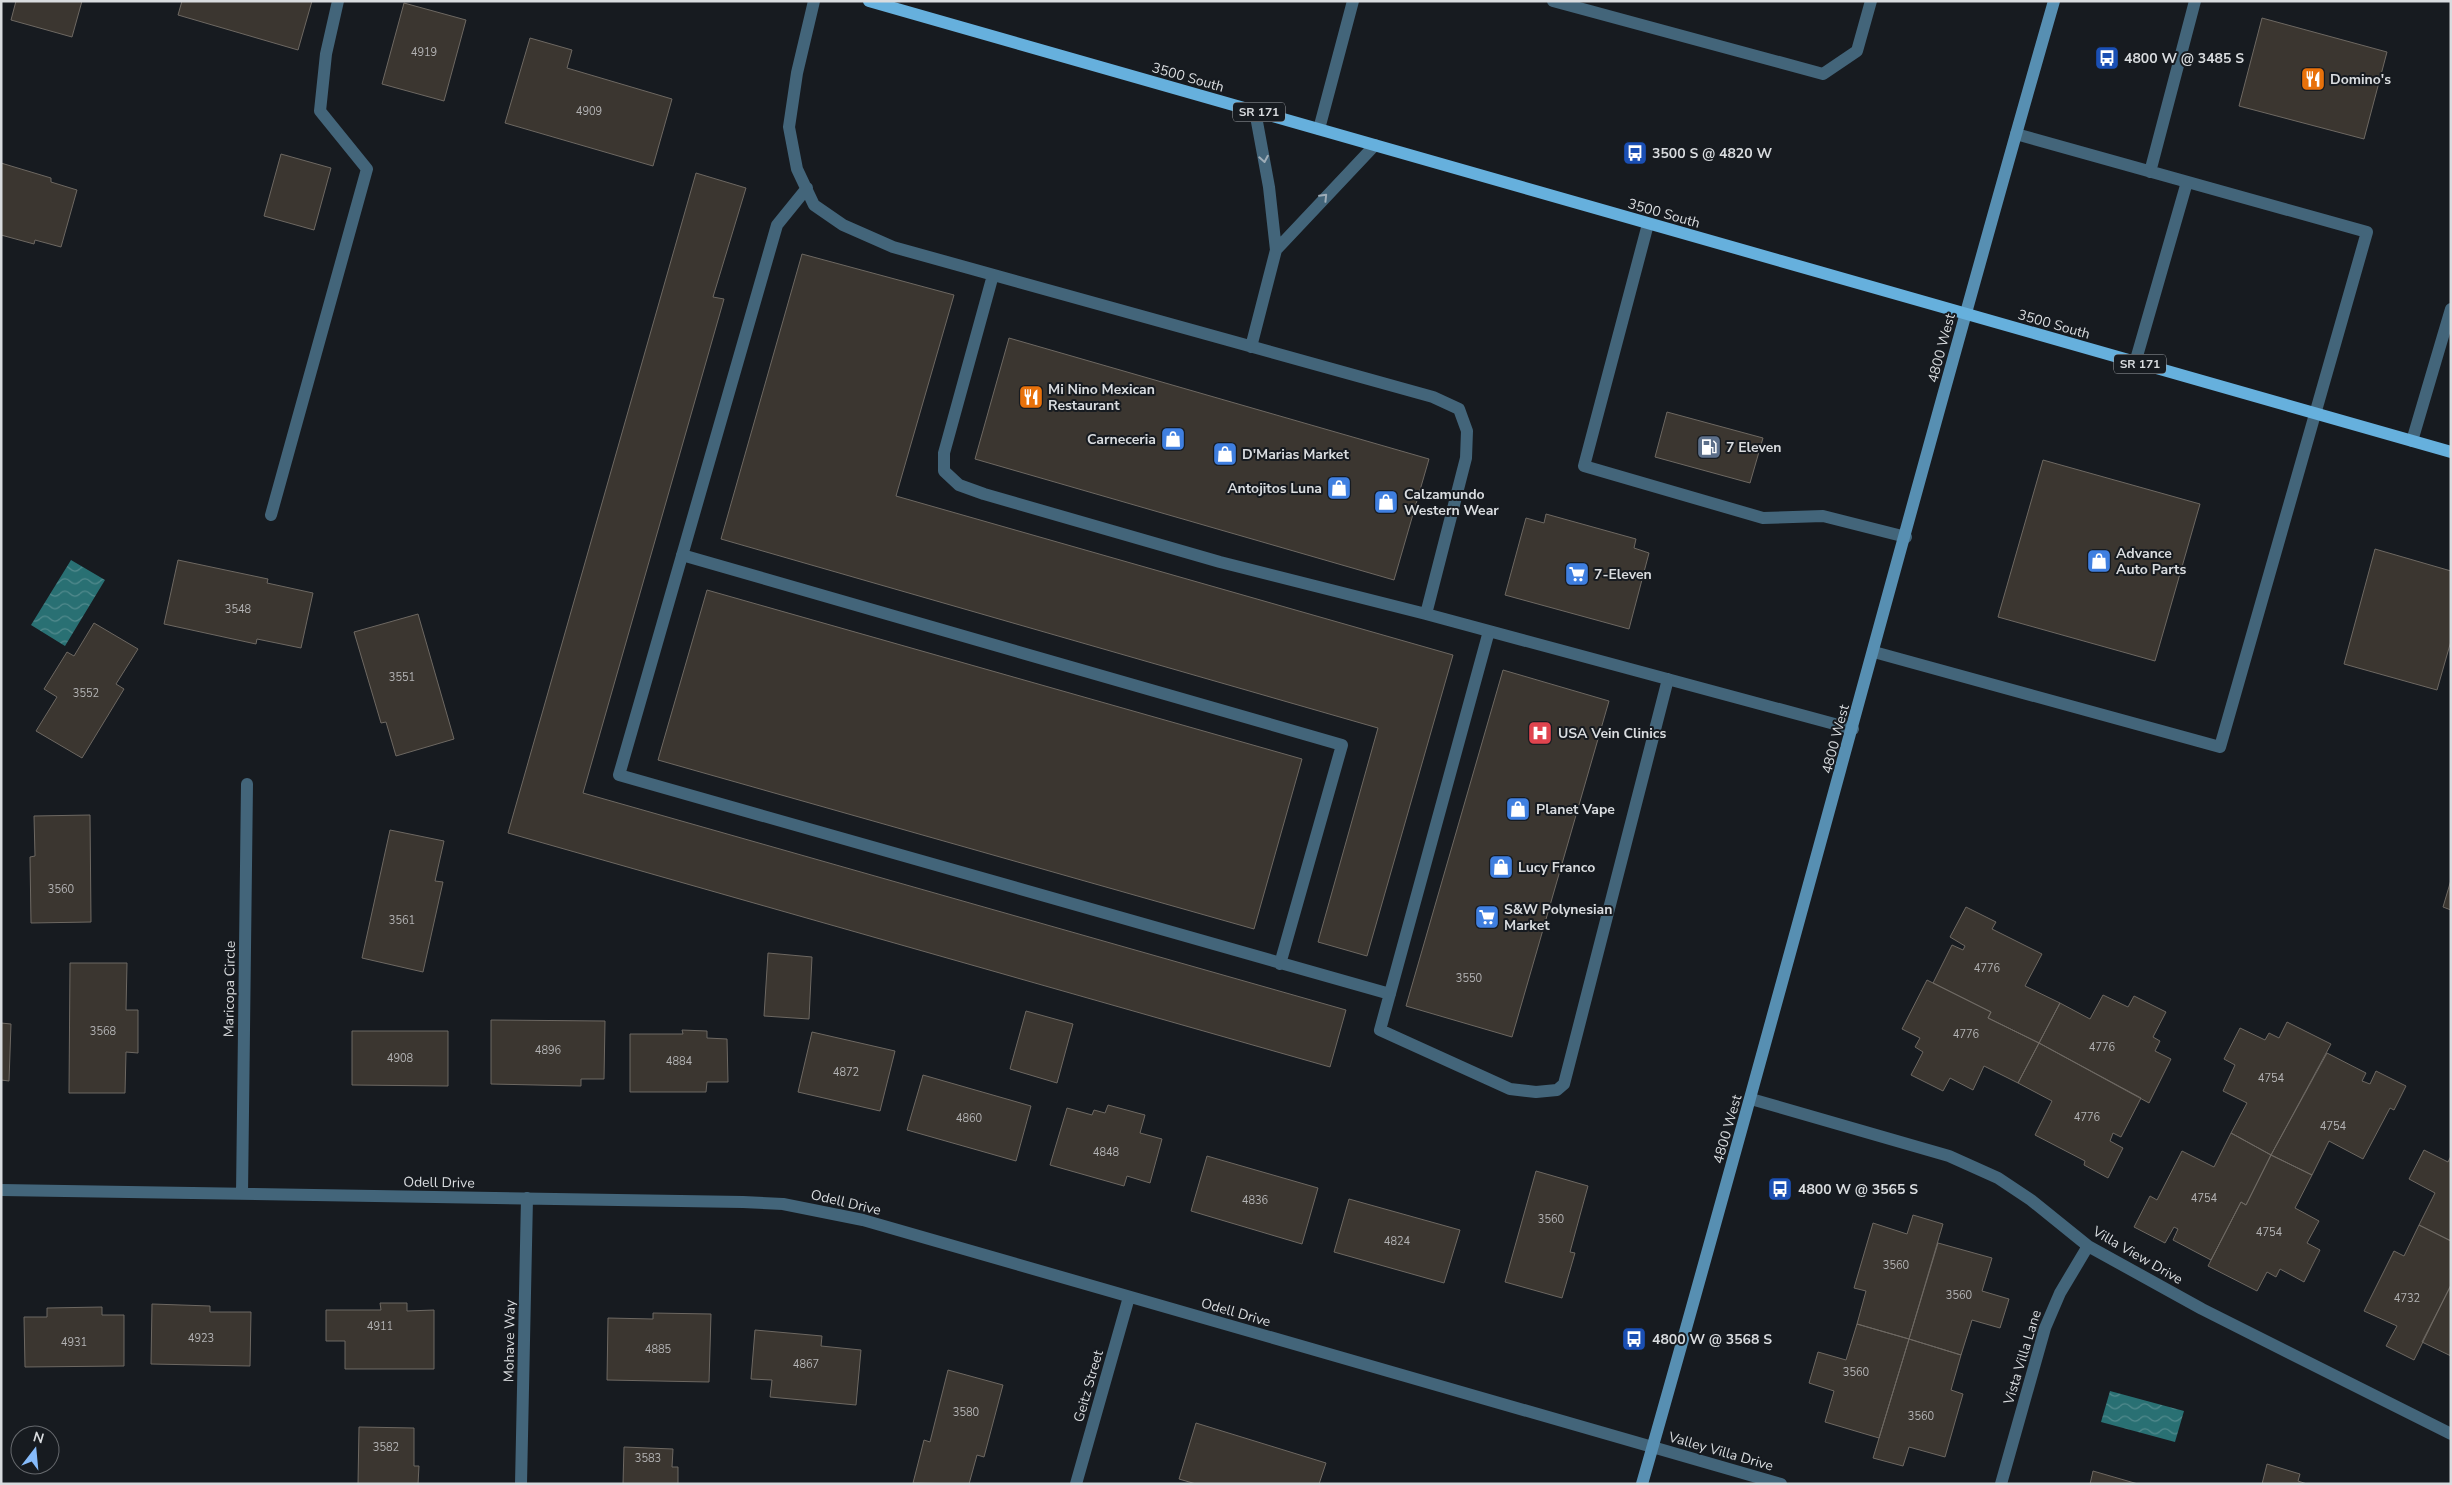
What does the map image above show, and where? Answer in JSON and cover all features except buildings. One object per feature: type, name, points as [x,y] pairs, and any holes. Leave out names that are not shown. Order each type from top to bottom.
[{"type":"main road","name":"3500 South","points":[[869,1],[2451,452]]},
{"type":"main road","name":"4800 West","points":[[1642,1484],[1751,1099],[1966,314],[2054,1]]},
{"type":"street","points":[[271,515],[367,169],[320,111],[326,54],[338,1]]},
{"type":"street","points":[[814,1],[797,73],[789,128],[797,169],[814,205],[843,225],[894,247],[1433,397],[1459,409],[1467,431],[1466,458],[1426,614]]},
{"type":"street","points":[[1319,130],[1353,1]]},
{"type":"street","points":[[1553,1],[1823,74],[1857,51],[1871,1]]},
{"type":"street","points":[[2150,172],[2195,1]]},
{"type":"street","points":[[1251,347],[1276,250],[1269,187],[1255,111]]},
{"type":"street","points":[[1874,652],[2220,747],[2367,232],[2016,134]]},
{"type":"street","points":[[1276,250],[1375,146]]},
{"type":"street","points":[[2135,363],[2186,182]]},
{"type":"street","points":[[807,188],[777,225],[619,775],[1390,994]]},
{"type":"street","points":[[1648,224],[1584,466],[1764,518],[1823,516],[1906,537]]},
{"type":"street","points":[[993,275],[944,453],[944,471],[960,485],[984,494],[1220,562],[1426,614],[1853,729]]},
{"type":"street","points":[[2412,441],[2451,309]]},
{"type":"street","points":[[682,556],[1342,745],[1280,964]]},
{"type":"street","points":[[1489,631],[1380,1030],[1510,1089],[1536,1092],[1557,1090],[1564,1084],[1668,679]]},
{"type":"street","name":"Maricopa Circle","points":[[242,1194],[247,784]]},
{"type":"street","name":"Villa View Drive","points":[[1751,1099],[1949,1156],[1977,1166],[2031,1200],[2088,1246],[2202,1309],[2451,1434]]},
{"type":"street","name":"Odell Drive","points":[[1,1190],[784,1204],[863,1220],[1652,1448]]},
{"type":"street","name":"Mohave Way","points":[[522,1484],[527,1198]]},
{"type":"street","name":"Vista Villa Lane","points":[[2000,1484],[2045,1328],[2060,1293],[2088,1246]]},
{"type":"street","name":"Geitz Street","points":[[1076,1484],[1129,1297]]},
{"type":"street","name":"Valley Villa Drive","points":[[1652,1448],[1782,1484]]},
{"type":"water","points":[[71,560],[105,580],[65,646],[31,625]]},
{"type":"water","points":[[2110,1391],[2184,1411],[2175,1442],[2101,1422]]},
{"type":"place","name":"4800 W @ 3485 S","points":[[2107,58]]},
{"type":"place","name":"Domino's","points":[[2313,79]]},
{"type":"place","name":"3500 S @ 4820 W","points":[[1635,153]]},
{"type":"place","name":"Mi Nino Mexican Restaurant","points":[[1031,397]]},
{"type":"place","name":"Carneceria","points":[[1173,439]]},
{"type":"place","name":"7 Eleven","points":[[1709,447]]},
{"type":"place","name":"D'Marias Market","points":[[1225,454]]},
{"type":"place","name":"Antojitos Luna","points":[[1339,488]]},
{"type":"place","name":"Calzamundo Western Wear","points":[[1386,502]]},
{"type":"place","name":"Advance Auto Parts","points":[[2099,561]]},
{"type":"place","name":"7-Eleven","points":[[1577,574]]},
{"type":"place","name":"USA Vein Clinics","points":[[1540,733]]},
{"type":"place","name":"Planet Vape","points":[[1518,809]]},
{"type":"place","name":"Lucy Franco","points":[[1501,867]]},
{"type":"place","name":"S&W Polynesian Market","points":[[1487,917]]},
{"type":"place","name":"4800 W @ 3565 S","points":[[1780,1189]]},
{"type":"place","name":"4800 W @ 3568 S","points":[[1634,1339]]}]
